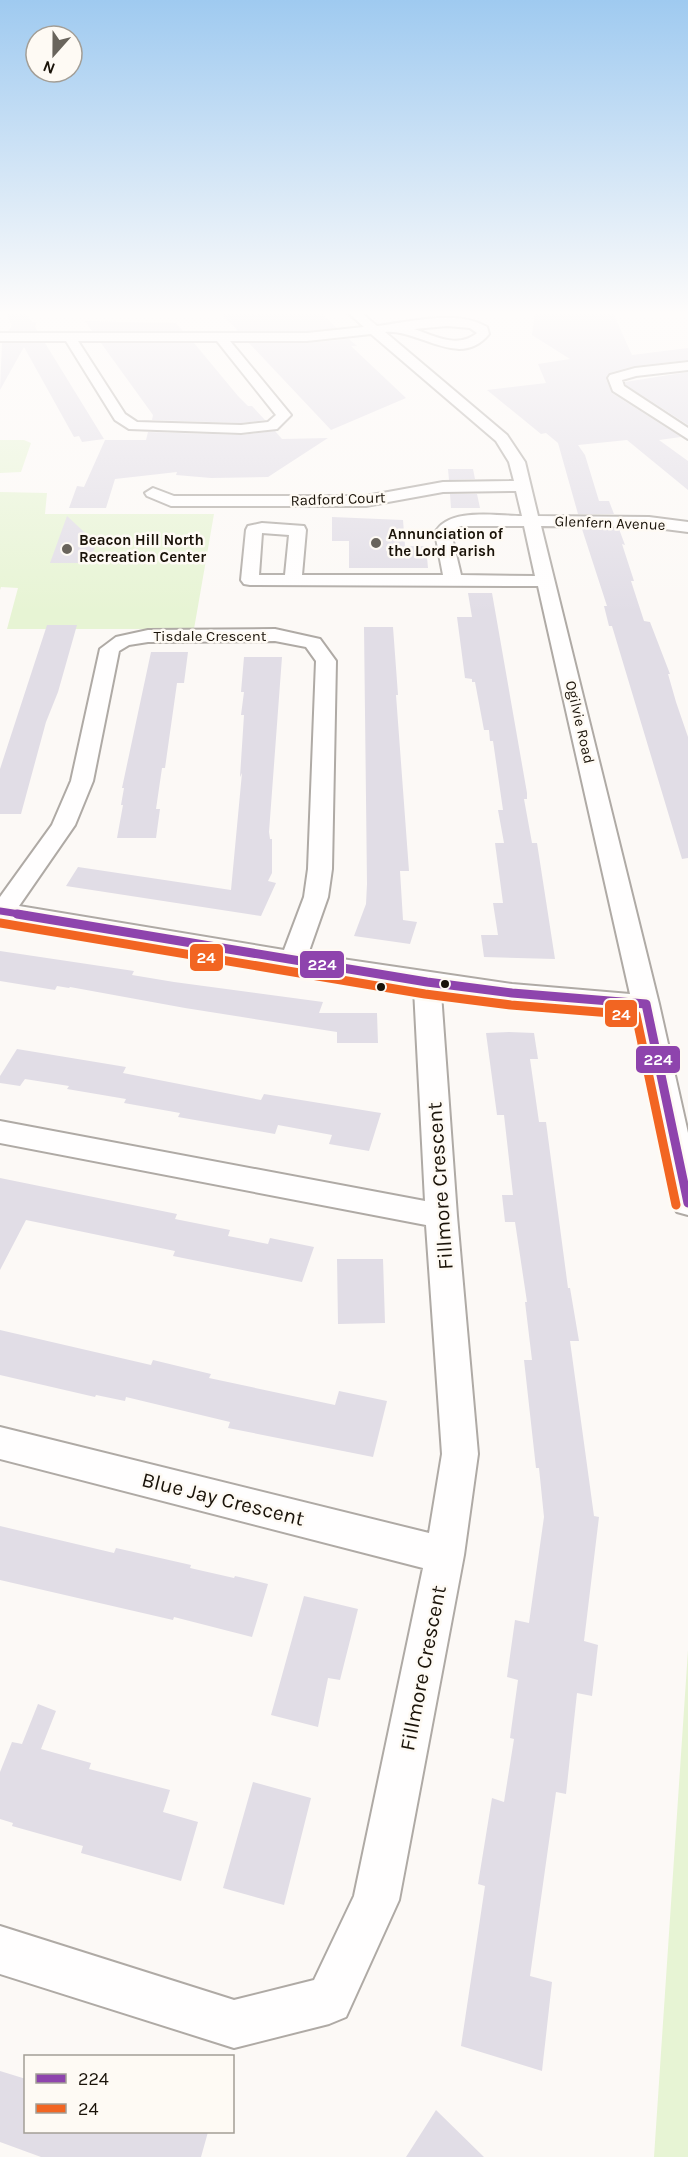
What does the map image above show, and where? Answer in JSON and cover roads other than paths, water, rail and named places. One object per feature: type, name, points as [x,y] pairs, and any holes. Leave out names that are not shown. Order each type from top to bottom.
[{"type":"street","points":[[117,412],[120,417],[134,426],[241,429],[272,426],[284,416],[280,412]]},
{"type":"street","name":"Ogilvie Road","points":[[471,412],[502,438],[518,462],[646,1004],[688,1203]]},
{"type":"street","points":[[653,412],[688,435]]},
{"type":"street","name":"Radford Court","points":[[153,493],[171,501],[334,502],[385,499],[443,487],[524,486]]},
{"type":"street","name":"Glenfern Avenue","points":[[453,580],[443,533],[446,527],[458,521],[650,522],[688,527]]},
{"type":"street","points":[[293,579],[547,581]]},
{"type":"street","name":"Tisdale Crescent","points":[[2,911],[63,825],[82,781],[110,649],[116,643],[128,638],[148,636],[275,635],[312,644],[326,661],[320,869],[316,897],[293,960]]},
{"type":"street","points":[[2,911],[427,982],[512,993],[646,1004]]},
{"type":"street","name":"Fillmore Crescent","points":[[0,1950],[234,2024],[329,2000],[376,1900],[445,1555],[460,1454],[441,1216],[427,982]]},
{"type":"street","points":[[0,1132],[441,1216]]},
{"type":"street","name":"Blue Jay Crescent","points":[[0,1443],[445,1555]]},
{"type":"place","name":"Annunciation of the Lord Parish","points":[[376,543]]},
{"type":"place","name":"Beacon Hill North Recreation Center","points":[[67,549]]}]
